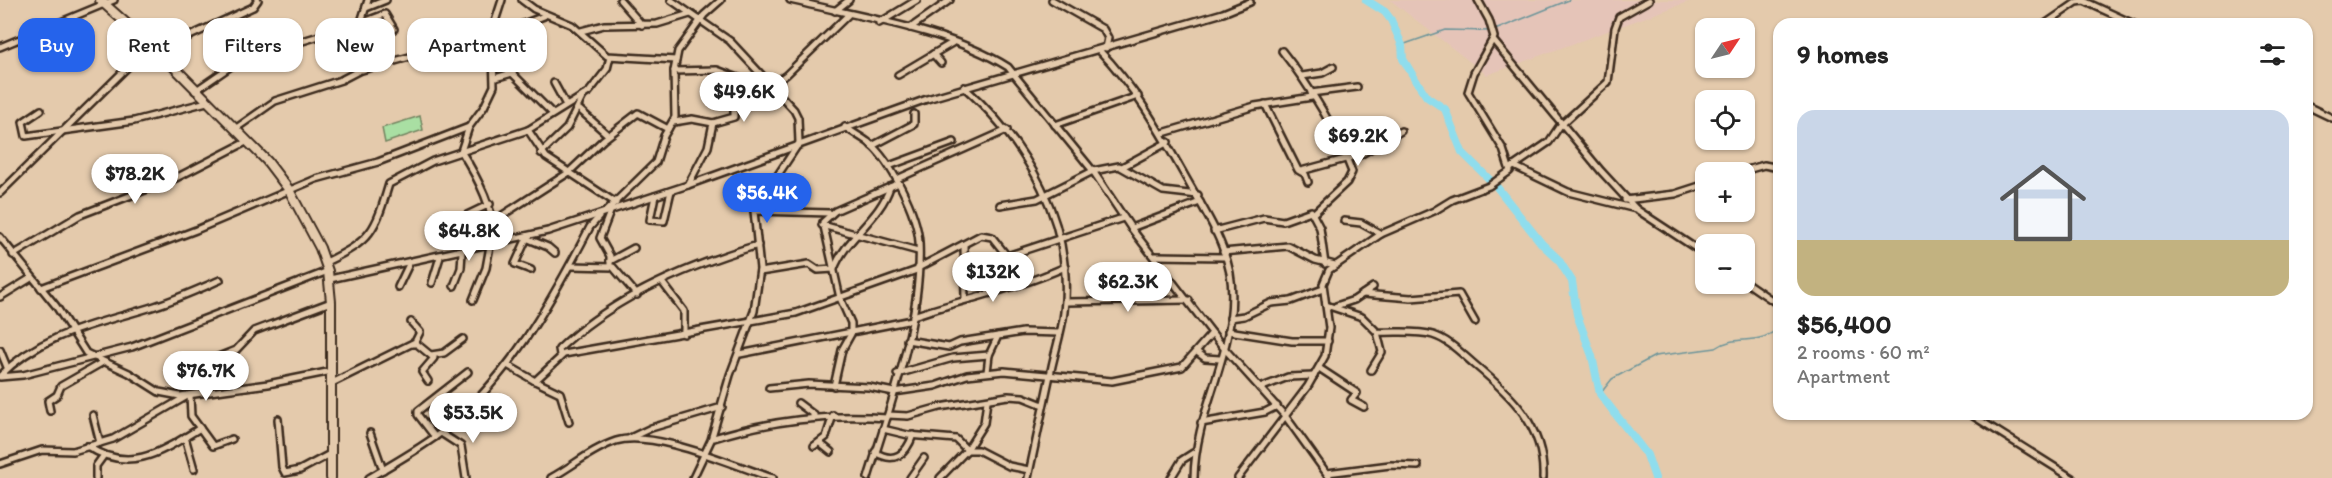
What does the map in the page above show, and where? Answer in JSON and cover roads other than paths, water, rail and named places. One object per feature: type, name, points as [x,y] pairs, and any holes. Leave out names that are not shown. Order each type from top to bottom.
[{"type":"street","points":[[0,47],[102,2],[114,0]]},
{"type":"street","points":[[191,35],[253,7],[258,0]]},
{"type":"street","points":[[362,18],[368,0]]},
{"type":"street","points":[[366,8],[386,0]]},
{"type":"street","points":[[496,18],[502,0]]},
{"type":"street","points":[[522,0],[544,16],[565,21],[581,31],[589,42],[610,57],[676,60]]},
{"type":"street","points":[[620,0],[642,25]]},
{"type":"street","points":[[671,0],[730,41],[794,110],[800,126],[799,143],[754,211],[760,272],[752,321],[731,373],[714,438],[693,478]]},
{"type":"street","points":[[684,0],[684,10]]},
{"type":"street","points":[[369,478],[438,435],[475,404],[509,366],[545,312],[590,227],[652,167],[674,122],[677,97],[674,70],[681,45],[699,21],[721,0]]},
{"type":"street","points":[[789,0],[879,23],[910,28],[1002,62],[1093,171],[1123,218],[1155,256],[1223,347],[1286,417],[1328,476],[1390,465],[1418,466]]},
{"type":"street","points":[[835,11],[849,0]]},
{"type":"street","points":[[879,23],[917,0]]},
{"type":"street","points":[[910,28],[950,0]]},
{"type":"street","points":[[1052,0],[1103,29],[1108,38],[1102,49]]},
{"type":"street","points":[[1478,0],[1491,24],[1494,40],[1626,200],[1695,248]]},
{"type":"street","points":[[1239,478],[1260,446],[1286,417],[1325,356],[1328,341],[1323,289],[1325,275],[1335,265],[1381,234],[1434,211],[1452,200],[1489,186],[1549,142],[1563,124],[1593,101],[1608,82],[1615,28],[1619,16],[1649,0]]},
{"type":"street","points":[[2054,18],[2077,2],[2098,0]]},
{"type":"street","points":[[2088,1],[2122,18]]},
{"type":"street","points":[[102,2],[120,18]]},
{"type":"street","points":[[0,376],[22,375],[158,338],[329,275],[440,257],[526,238],[602,215],[799,143],[964,87],[1102,49],[1223,13],[1250,2]]},
{"type":"street","points":[[581,31],[604,25],[642,25],[664,22],[690,15]]},
{"type":"street","points":[[674,70],[717,70],[754,84],[769,85],[786,75],[789,69],[848,15]]},
{"type":"street","points":[[539,18],[544,16]]},
{"type":"street","points":[[195,91],[240,60],[315,37]]},
{"type":"street","points":[[1494,40],[1474,74],[1468,92],[1513,167],[1568,192],[1636,209]]},
{"type":"street","points":[[898,75],[952,43]]},
{"type":"street","points":[[1102,49],[1163,133],[1199,199],[1230,273],[1228,331],[1193,453],[1194,478]]},
{"type":"street","points":[[1282,51],[1302,76],[1342,145],[1352,172],[1349,180],[1314,213]]},
{"type":"street","points":[[933,54],[941,63]]},
{"type":"street","points":[[326,262],[366,240],[381,216],[389,184],[422,166],[528,130],[552,113],[583,96],[597,84],[608,66],[610,57]]},
{"type":"street","points":[[1302,76],[1322,73],[1333,67]]},
{"type":"street","points":[[0,193],[123,72]]},
{"type":"street","points":[[177,72],[249,141],[289,190],[326,262],[331,302],[331,478]]},
{"type":"street","points":[[235,129],[275,101],[341,80],[358,72]]},
{"type":"street","points":[[473,300],[493,245],[495,220],[478,177],[462,151],[469,127],[487,103],[495,78],[494,72]]},
{"type":"street","points":[[495,78],[512,73],[552,113]]},
{"type":"street","points":[[554,83],[566,105]]},
{"type":"street","points":[[964,87],[994,114],[1022,150],[1046,196],[1065,267],[1066,302],[1028,478]]},
{"type":"street","points":[[1163,133],[1265,104],[1357,87]]},
{"type":"street","points":[[674,122],[692,119],[713,123],[734,117],[735,95]]},
{"type":"street","points":[[541,153],[563,134],[580,110],[583,96]]},
{"type":"street","points":[[1055,125],[1138,96]]},
{"type":"street","points":[[41,110],[23,122],[26,136],[134,121],[207,102]]},
{"type":"street","points":[[1265,104],[1298,170],[1308,182]]},
{"type":"street","points":[[2313,109],[2332,118]]},
{"type":"street","points":[[580,110],[608,135]]},
{"type":"street","points":[[495,220],[568,173],[608,135],[640,112],[669,129]]},
{"type":"street","points":[[872,146],[914,124],[914,114]]},
{"type":"street","points":[[688,185],[708,149],[714,133],[713,123]]},
{"type":"street","points":[[41,288],[196,230],[316,179],[378,162],[469,127]]},
{"type":"street","points":[[845,127],[872,146],[890,166],[918,231],[913,318],[888,416],[868,478]]},
{"type":"street","points":[[528,130],[541,153],[616,203]]},
{"type":"street","points":[[754,211],[798,213],[810,216],[831,213],[1007,130]]},
{"type":"street","points":[[1301,171],[1360,155],[1401,131]]},
{"type":"street","points":[[13,255],[80,215],[176,178],[249,141]]},
{"type":"street","points":[[890,166],[954,142]]},
{"type":"street","points":[[1000,205],[1046,196],[1093,171],[1122,167],[1168,142]]},
{"type":"street","points":[[1755,168],[1764,165],[1773,167]]},
{"type":"street","points":[[1122,167],[1163,191],[1199,199]]},
{"type":"street","points":[[834,269],[841,249],[883,204],[890,187]]},
{"type":"street","points":[[1613,202],[1675,194],[1695,188]]},
{"type":"street","points":[[655,196],[650,220],[664,221],[670,204],[671,190]]},
{"type":"street","points":[[1131,228],[1199,199]]},
{"type":"street","points":[[467,215],[490,204]]},
{"type":"street","points":[[1214,231],[1264,218],[1278,222],[1308,211],[1314,213],[1320,228],[1325,264]]},
{"type":"street","points":[[610,212],[600,238],[610,263],[626,279],[637,295]]},
{"type":"street","points":[[822,225],[831,213]]},
{"type":"street","points":[[535,381],[560,356],[796,313],[917,269],[981,235],[990,236],[1006,256],[1123,218]]},
{"type":"street","points":[[1344,221],[1360,223],[1381,234]]},
{"type":"street","points":[[822,225],[855,235],[895,242],[918,251]]},
{"type":"street","points":[[822,225],[840,298],[850,319],[851,332],[847,345],[842,350],[834,386]]},
{"type":"street","points":[[0,237],[41,288],[86,353],[129,373],[159,392],[180,396],[268,384],[332,370]]},
{"type":"street","points":[[526,238],[544,244],[555,253]]},
{"type":"street","points":[[526,238],[515,264],[531,270]]},
{"type":"street","points":[[560,356],[559,349],[580,329],[620,308],[637,295],[716,258],[758,245]]},
{"type":"street","points":[[964,245],[962,268],[965,299]]},
{"type":"street","points":[[1155,256],[1223,255],[1288,246],[1325,264],[1335,265]]},
{"type":"street","points":[[571,266],[610,263],[634,248]]},
{"type":"street","points":[[454,286],[461,268],[462,252]]},
{"type":"street","points":[[432,283],[440,257]]},
{"type":"street","points":[[399,287],[410,262]]},
{"type":"street","points":[[760,272],[809,264],[818,270],[834,269]]},
{"type":"street","points":[[740,354],[913,318],[965,299],[1032,282],[1065,267]]},
{"type":"street","points":[[0,297],[31,278]]},
{"type":"street","points":[[0,376],[7,367],[33,347],[72,330],[157,306],[220,280]]},
{"type":"street","points":[[662,282],[684,311],[684,334]]},
{"type":"street","points":[[1336,306],[1354,300],[1373,287]]},
{"type":"street","points":[[1230,318],[1244,316],[1270,303],[1291,301],[1323,289]]},
{"type":"street","points":[[1755,289],[1773,301]]},
{"type":"street","points":[[1363,294],[1412,299],[1432,299],[1459,294],[1475,322]]},
{"type":"street","points":[[1066,302],[1189,300]]},
{"type":"street","points":[[211,360],[235,352],[250,340],[254,331],[331,302]]},
{"type":"street","points":[[1326,305],[1336,306],[1362,317],[1377,332],[1383,352],[1379,363],[1371,370]]},
{"type":"street","points":[[332,383],[412,344],[420,332],[411,322]]},
{"type":"street","points":[[1228,331],[1292,341],[1328,341]]},
{"type":"street","points":[[907,340],[949,347],[960,342],[1023,332],[1059,333]]},
{"type":"street","points":[[1377,332],[1433,335],[1454,346],[1496,380],[1515,400],[1533,427],[1542,453],[1543,478]]},
{"type":"street","points":[[769,388],[809,384],[869,387],[894,392],[928,388],[987,372],[1014,371],[1100,382],[1117,381],[1182,367],[1212,333]]},
{"type":"street","points":[[987,372],[989,355],[998,336]]},
{"type":"street","points":[[431,355],[444,353],[463,339]]},
{"type":"street","points":[[412,344],[417,344],[435,360],[422,372],[428,381]]},
{"type":"street","points":[[0,350],[7,367]]},
{"type":"street","points":[[1197,352],[1205,358],[1220,359]]},
{"type":"street","points":[[897,374],[913,372],[930,363],[968,354],[989,355]]},
{"type":"street","points":[[50,411],[48,401],[59,393],[61,386],[103,362]]},
{"type":"street","points":[[509,366],[560,393],[569,422]]},
{"type":"street","points":[[1319,368],[1352,388],[1357,393],[1351,400],[1364,407]]},
{"type":"street","points":[[466,478],[461,446],[438,435],[417,415],[418,411],[468,372]]},
{"type":"street","points":[[1260,388],[1288,377],[1314,376]]},
{"type":"street","points":[[190,394],[186,404],[189,416],[213,446],[232,439]]},
{"type":"street","points":[[0,464],[42,450],[68,452],[100,443],[124,434],[190,394]]},
{"type":"street","points":[[714,438],[784,419],[814,415],[908,416],[940,407],[1008,396],[1023,397],[1043,405]]},
{"type":"street","points":[[940,478],[967,450],[984,423],[987,401]]},
{"type":"street","points":[[798,403],[814,415]]},
{"type":"street","points":[[1201,423],[1253,412],[1265,412],[1276,406]]},
{"type":"street","points":[[553,478],[615,442],[651,428],[722,407]]},
{"type":"street","points":[[93,414],[100,443]]},
{"type":"street","points":[[831,452],[817,445],[830,431],[829,425],[833,415]]},
{"type":"street","points":[[279,418],[282,467],[285,473],[300,470],[332,453]]},
{"type":"street","points":[[1980,420],[2072,478]]},
{"type":"street","points":[[87,447],[104,455],[132,463],[159,452],[200,428]]},
{"type":"street","points":[[883,429],[913,435],[956,439],[967,450],[978,450],[1009,466],[1029,470]]},
{"type":"street","points":[[370,433],[382,470]]},
{"type":"street","points":[[875,452],[888,460],[894,459],[908,449],[913,435]]},
{"type":"street","points":[[185,437],[194,469]]},
{"type":"street","points":[[630,438],[707,454],[773,478]]},
{"type":"street","points":[[1171,478],[1182,460],[1193,453]]},
{"type":"street","points":[[96,478],[96,466],[104,455]]},
{"type":"street","points":[[910,478],[924,458]]},
{"type":"waterway","points":[[1366,0],[1385,12],[1391,20],[1402,45],[1403,59],[1415,79],[1427,97],[1445,109],[1462,152],[1491,181]]},
{"type":"waterway","points":[[1495,30],[1569,0]]},
{"type":"waterway","points":[[1402,45],[1445,30],[1490,31]]},
{"type":"waterway","points":[[1496,186],[1542,244],[1558,259],[1572,281],[1577,315],[1592,356],[1600,394],[1647,455],[1655,478]]},
{"type":"waterway","points":[[1600,394],[1612,379],[1655,356],[1716,348],[1732,341],[1754,339],[1773,332]]}]
